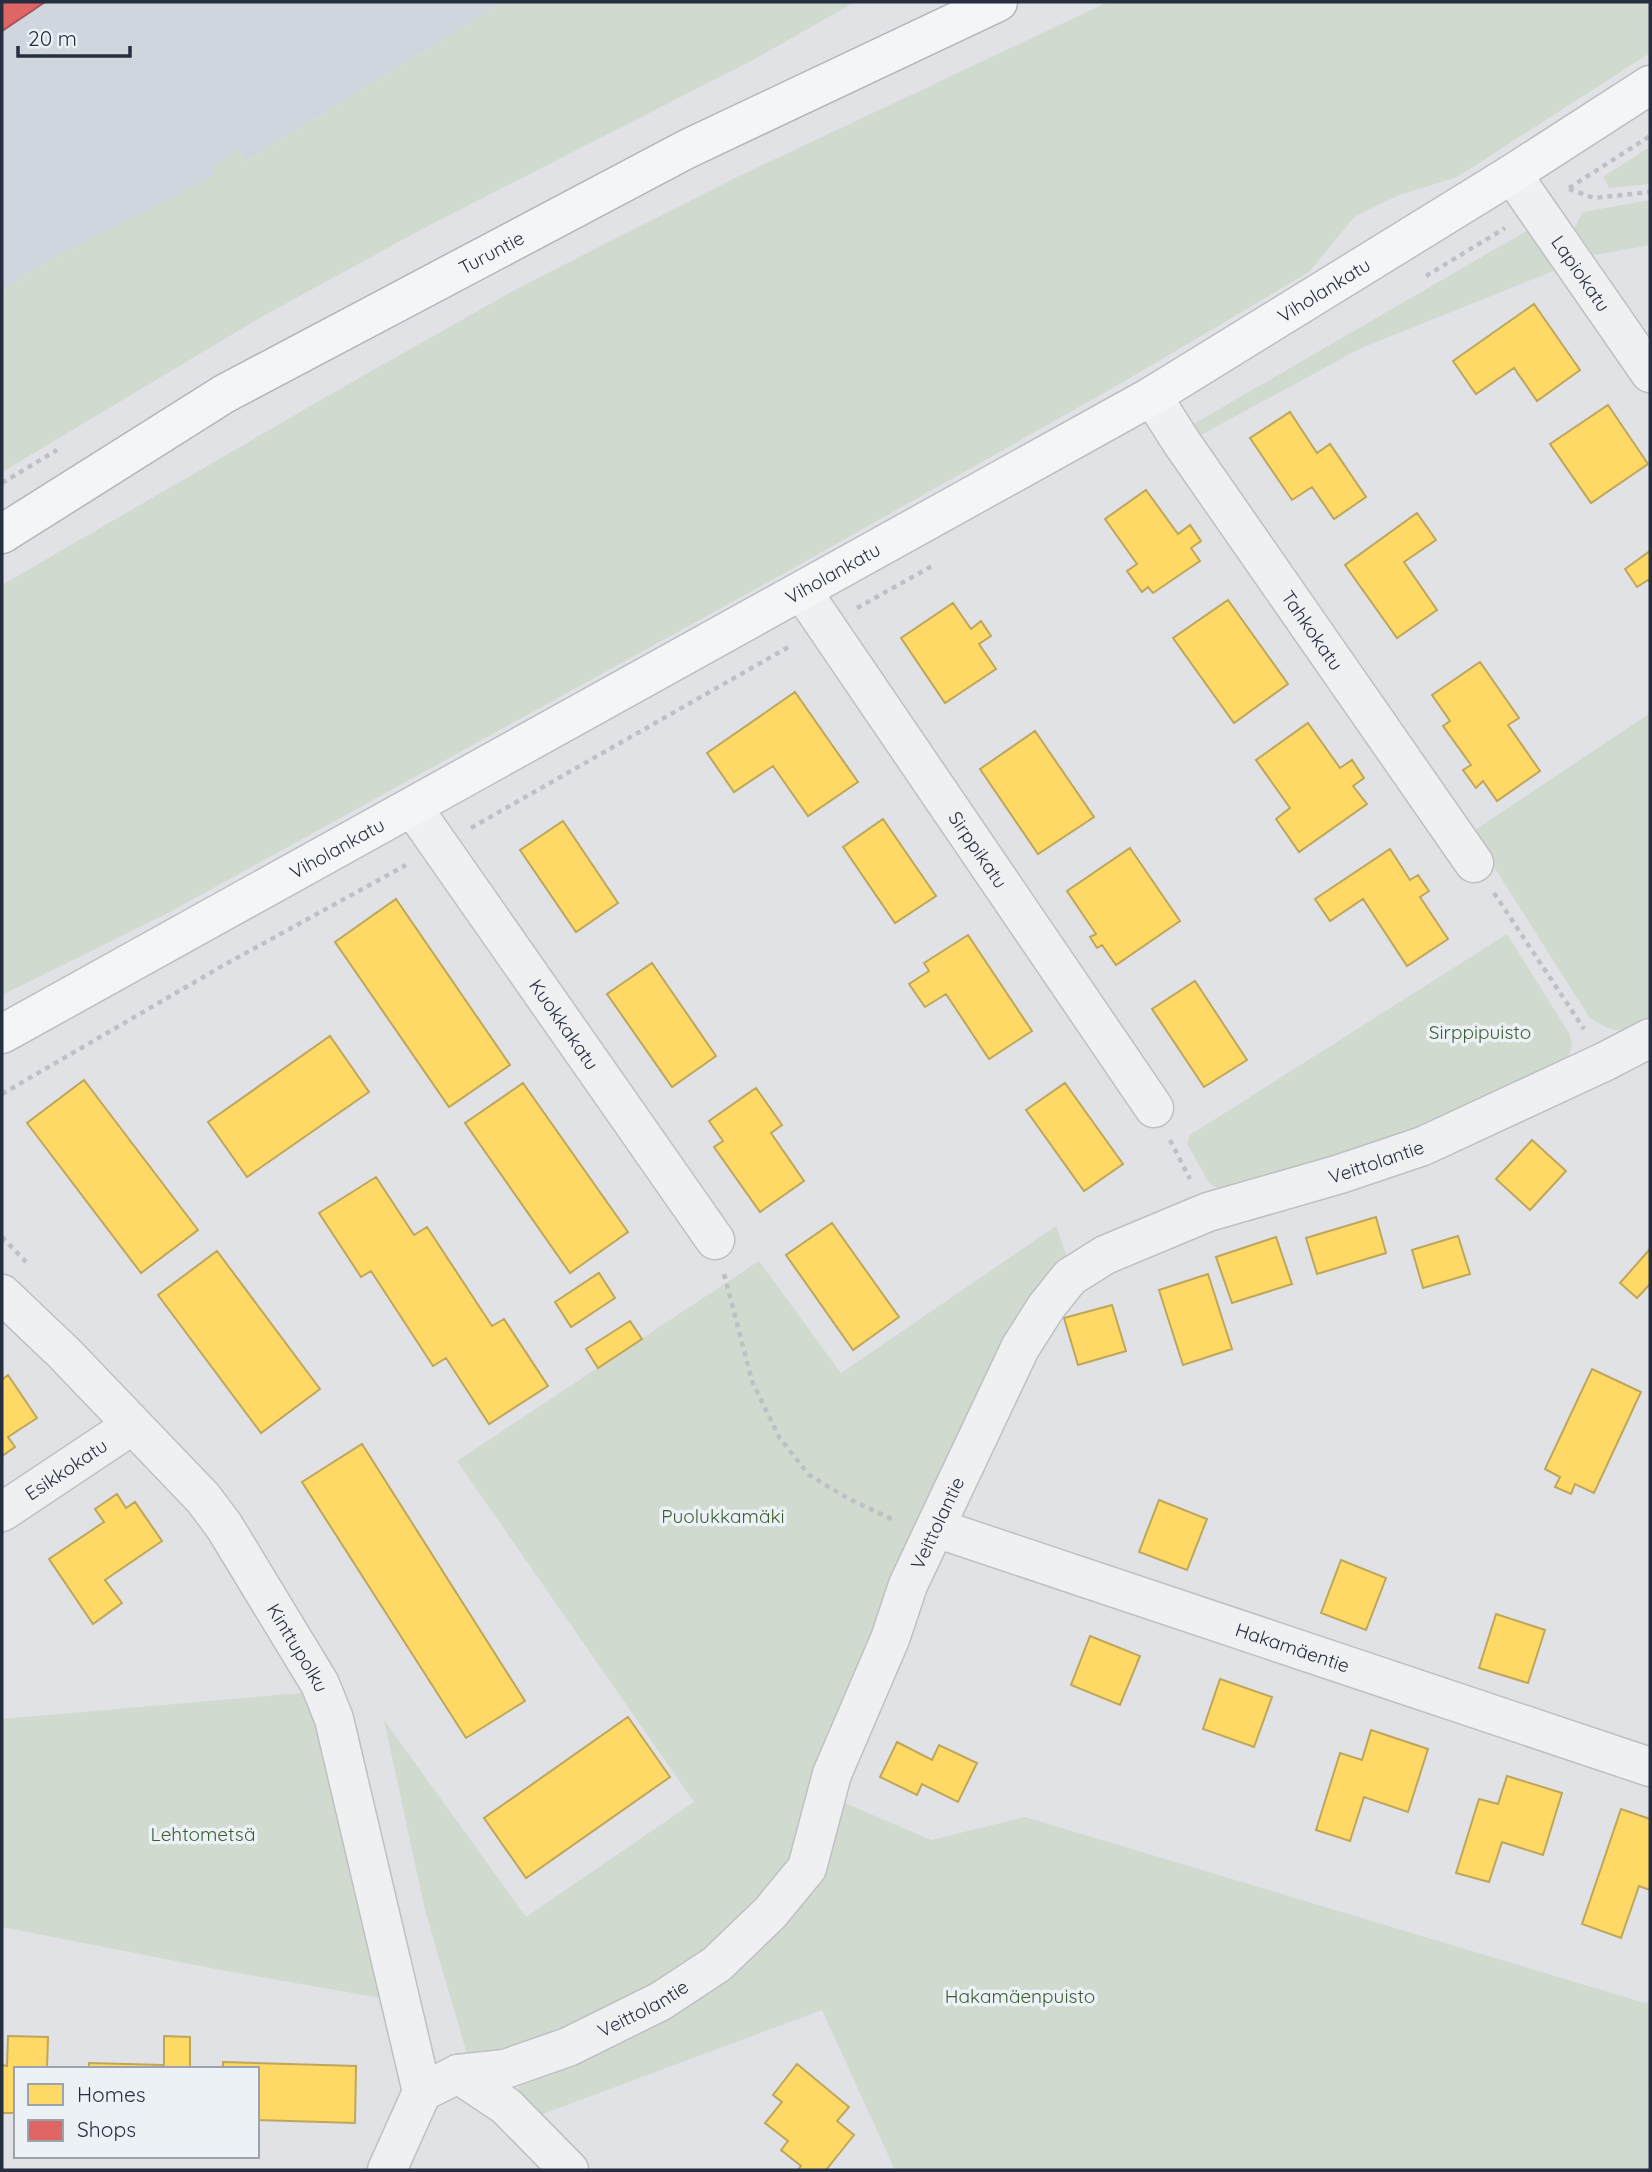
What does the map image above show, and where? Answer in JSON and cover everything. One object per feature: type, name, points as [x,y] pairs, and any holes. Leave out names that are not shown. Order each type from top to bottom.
[{"type":"main road","name":"Turuntie","points":[[2,534],[224,394],[687,149],[998,2]]},
{"type":"main road","name":"Viholankatu","points":[[2,1034],[1152,396],[1513,174],[1650,85]]},
{"type":"street","name":"Lapiokatu","points":[[1513,174],[1650,373]]},
{"type":"street","name":"Tahkokatu","points":[[1152,396],[1474,863]]},
{"type":"street","name":"Sirppikatu","points":[[802,591],[1154,1108]]},
{"type":"street","name":"Kuokkakatu","points":[[413,808],[715,1240]]},
{"type":"street","name":"Veittolantie","points":[[422,2092],[458,2074],[505,2069],[568,2047],[661,2001],[717,1964],[770,1913],[807,1868],[832,1774],[890,1639],[908,1585],[1020,1348],[1046,1307],[1070,1277],[1105,1255],[1208,1212],[1340,1174],[1423,1146],[1650,1038]]},
{"type":"street","name":"Kinttupolku","points":[[2,1294],[64,1353],[131,1426],[203,1498],[224,1526],[320,1684],[334,1719],[422,2092]]},
{"type":"street","name":"Esikkokatu","points":[[2,1511],[131,1426]]},
{"type":"street","name":"Hakamäentie","points":[[935,1531],[1650,1767]]},
{"type":"street","points":[[458,2074],[506,2106],[569,2170]]},
{"type":"street","points":[[387,2170],[422,2092]]},
{"type":"path","points":[[1569,188],[1594,198],[1650,192]]},
{"type":"path","points":[[1474,863],[1606,1061]]},
{"type":"path","points":[[1154,1108],[1208,1212]]},
{"type":"path","points":[[715,1240],[752,1381],[779,1437],[809,1475],[887,1519],[935,1531]]},
{"type":"shaded area","points":[[2,2],[503,2],[246,161],[238,149],[216,175],[38,266],[2,290]]},
{"type":"green space","points":[[503,2],[855,2],[751,61],[426,227],[265,315],[2,472],[2,290],[38,266],[215,175],[212,167],[238,149],[246,161]]},
{"type":"green space","points":[[1108,2],[1650,2],[1650,53],[1457,177],[1399,195],[1355,216],[1309,272],[1118,385],[774,579],[166,914],[2,995],[2,585],[522,286],[737,177]]},
{"type":"green space","points":[[1650,147],[1650,184],[1609,188],[1603,177]]},
{"type":"green space","points":[[1650,200],[1650,245],[1594,255],[1574,228],[1583,212]]},
{"type":"green space","points":[[1528,230],[1561,268],[1361,348],[1199,436],[1192,425]]},
{"type":"green space","points":[[1650,713],[1650,1019],[1633,1028],[1619,1030],[1606,1027],[1589,1017],[1472,832]]},
{"type":"green space","name":"Sirppipuisto","points":[[1507,934],[1569,1033],[1572,1045],[1568,1059],[1419,1137],[1221,1190],[1210,1184],[1187,1144],[1190,1135]]},
{"type":"green space","name":"Puolukkamäki","points":[[1056,1226],[1070,1266],[799,1863],[709,1956],[564,2038],[469,2061],[425,1910],[384,1720],[526,1917],[694,1802],[457,1461],[759,1261],[841,1373]]},
{"type":"green space","name":"Lehtometsä","points":[[301,1693],[316,1727],[381,1998],[2,1927],[2,1719]]},
{"type":"green space","name":"Hakamäenpuisto","points":[[840,1801],[931,1840],[1025,1817],[1645,2003],[1650,2002],[1648,2170],[895,2170],[822,2010],[540,2115],[518,2095],[519,2081],[668,2012]]},
{"type":"building: Homes","points":[[1534,304],[1580,370],[1537,401],[1514,368],[1476,394],[1453,361]]},
{"type":"building: Homes","points":[[1608,405],[1648,464],[1591,503],[1550,444]]},
{"type":"building: Homes","points":[[1290,412],[1317,453],[1330,444],[1366,497],[1334,519],[1312,487],[1292,500],[1250,438]]},
{"type":"building: Homes","points":[[1146,490],[1178,534],[1190,525],[1201,541],[1191,548],[1200,561],[1153,593],[1148,587],[1142,592],[1127,571],[1137,564],[1105,519]]},
{"type":"building: Homes","points":[[1417,513],[1436,540],[1404,562],[1437,610],[1397,638],[1345,565]]},
{"type":"building: Homes","points":[[1650,551],[1650,582],[1648,580],[1637,587],[1625,569]]},
{"type":"building: Homes","points":[[1228,600],[1288,684],[1234,723],[1173,638]]},
{"type":"building: Homes","points":[[953,603],[971,629],[981,621],[991,636],[979,644],[996,669],[945,703],[901,638]]},
{"type":"building: Homes","points":[[1480,662],[1519,718],[1508,725],[1540,771],[1497,801],[1483,781],[1476,788],[1463,770],[1471,765],[1443,726],[1450,721],[1432,695]]},
{"type":"building: Homes","points":[[795,692],[858,782],[808,816],[773,766],[734,792],[707,753]]},
{"type":"building: Homes","points":[[1308,723],[1340,768],[1352,760],[1364,778],[1353,786],[1367,804],[1299,852],[1276,819],[1290,808],[1256,760]]},
{"type":"building: Homes","points":[[1035,731],[1094,817],[1038,854],[980,769]]},
{"type":"building: Homes","points":[[883,819],[936,896],[895,923],[843,847]]},
{"type":"building: Homes","points":[[563,821],[618,903],[576,932],[520,850]]},
{"type":"building: Homes","points":[[1130,848],[1180,921],[1116,965],[1102,945],[1097,948],[1090,937],[1096,934],[1067,891]]},
{"type":"building: Homes","points":[[1390,849],[1410,880],[1418,875],[1429,891],[1420,897],[1448,939],[1407,966],[1363,899],[1330,921],[1315,899]]},
{"type":"building: Homes","points":[[396,899],[510,1065],[449,1107],[335,942]]},
{"type":"building: Homes","points":[[968,935],[1032,1031],[989,1059],[946,994],[925,1007],[909,984],[929,971],[924,963]]},
{"type":"building: Homes","points":[[652,963],[716,1056],[672,1087],[607,994]]},
{"type":"building: Homes","points":[[1195,981],[1247,1060],[1204,1087],[1152,1009]]},
{"type":"building: Homes","points":[[330,1036],[369,1092],[247,1177],[208,1122]]},
{"type":"building: Homes","points":[[84,1080],[198,1230],[141,1273],[27,1123]]},
{"type":"building: Homes","points":[[523,1083],[628,1232],[570,1273],[465,1123]]},
{"type":"building: Homes","points":[[1065,1083],[1123,1164],[1084,1191],[1026,1110]]},
{"type":"building: Homes","points":[[756,1088],[782,1125],[771,1133],[804,1181],[760,1212],[714,1147],[723,1141],[709,1121]]},
{"type":"building: Homes","points":[[1532,1140],[1566,1171],[1530,1210],[1496,1179]]},
{"type":"building: Homes","points":[[376,1177],[414,1235],[427,1227],[492,1326],[504,1319],[548,1386],[489,1424],[446,1358],[433,1366],[371,1271],[361,1277],[319,1213]]},
{"type":"building: Homes","points":[[1376,1217],[1386,1253],[1317,1274],[1306,1238]]},
{"type":"building: Homes","points":[[832,1223],[899,1317],[853,1350],[786,1255]]},
{"type":"building: Homes","points":[[1458,1236],[1470,1274],[1423,1288],[1412,1250]]},
{"type":"building: Homes","points":[[1276,1237],[1292,1284],[1232,1303],[1216,1257]]},
{"type":"building: Homes","points":[[1650,1249],[1650,1284],[1637,1298],[1620,1283]]},
{"type":"building: Homes","points":[[217,1251],[320,1389],[261,1433],[158,1295]]},
{"type":"building: Homes","points":[[599,1273],[615,1298],[571,1327],[555,1302]]},
{"type":"building: Homes","points":[[1208,1274],[1232,1349],[1183,1365],[1159,1290]]},
{"type":"building: Homes","points":[[1112,1305],[1126,1351],[1078,1365],[1064,1318]]},
{"type":"building: Homes","points":[[630,1321],[642,1339],[598,1368],[586,1349]]},
{"type":"building: Homes","points":[[1592,1369],[1641,1392],[1594,1493],[1575,1484],[1571,1494],[1555,1487],[1560,1477],[1545,1469]]},
{"type":"building: Homes","points":[[8,1375],[37,1418],[8,1437],[15,1447],[2,1456],[2,1380]]},
{"type":"building: Homes","points":[[362,1444],[525,1701],[466,1738],[302,1482]]},
{"type":"building: Homes","points":[[117,1494],[126,1508],[135,1502],[162,1541],[105,1580],[122,1603],[93,1624],[49,1559],[104,1522],[95,1509]]},
{"type":"building: Homes","points":[[1159,1500],[1207,1519],[1187,1570],[1139,1552]]},
{"type":"building: Homes","points":[[1341,1560],[1386,1578],[1366,1630],[1321,1613]]},
{"type":"building: Homes","points":[[1496,1614],[1545,1630],[1528,1683],[1479,1668]]},
{"type":"building: Homes","points":[[1090,1636],[1140,1656],[1120,1705],[1071,1685]]},
{"type":"building: Homes","points":[[1220,1679],[1272,1697],[1254,1747],[1203,1729]]},
{"type":"building: Homes","points":[[628,1717],[670,1777],[526,1878],[484,1818]]},
{"type":"building: Homes","points":[[1371,1730],[1428,1749],[1408,1812],[1364,1797],[1350,1841],[1316,1830],[1340,1753],[1362,1760]]},
{"type":"building: Homes","points":[[897,1742],[932,1760],[939,1745],[977,1763],[958,1802],[922,1784],[917,1795],[880,1777]]},
{"type":"building: Homes","points":[[1507,1776],[1562,1793],[1543,1855],[1502,1842],[1489,1882],[1456,1873],[1479,1799],[1498,1804]]},
{"type":"building: Homes","points":[[1621,1809],[1650,1819],[1650,1890],[1639,1886],[1621,1938],[1582,1924]]},
{"type":"building: Homes","points":[[8,2036],[48,2037],[47,2067],[14,2067],[14,2113],[2,2113],[2,2065],[7,2066]]},
{"type":"building: Homes","points":[[164,2036],[190,2037],[190,2067],[89,2067],[89,2063],[164,2065]]},
{"type":"building: Homes","points":[[223,2062],[356,2066],[355,2123],[259,2120],[259,2067],[223,2067]]},
{"type":"building: Homes","points":[[797,2064],[849,2107],[837,2121],[854,2135],[826,2170],[798,2170],[801,2166],[781,2150],[788,2141],[765,2123],[782,2102],[773,2095]]},
{"type":"building: Shops","points":[[2,2],[45,2],[2,31]]}]
